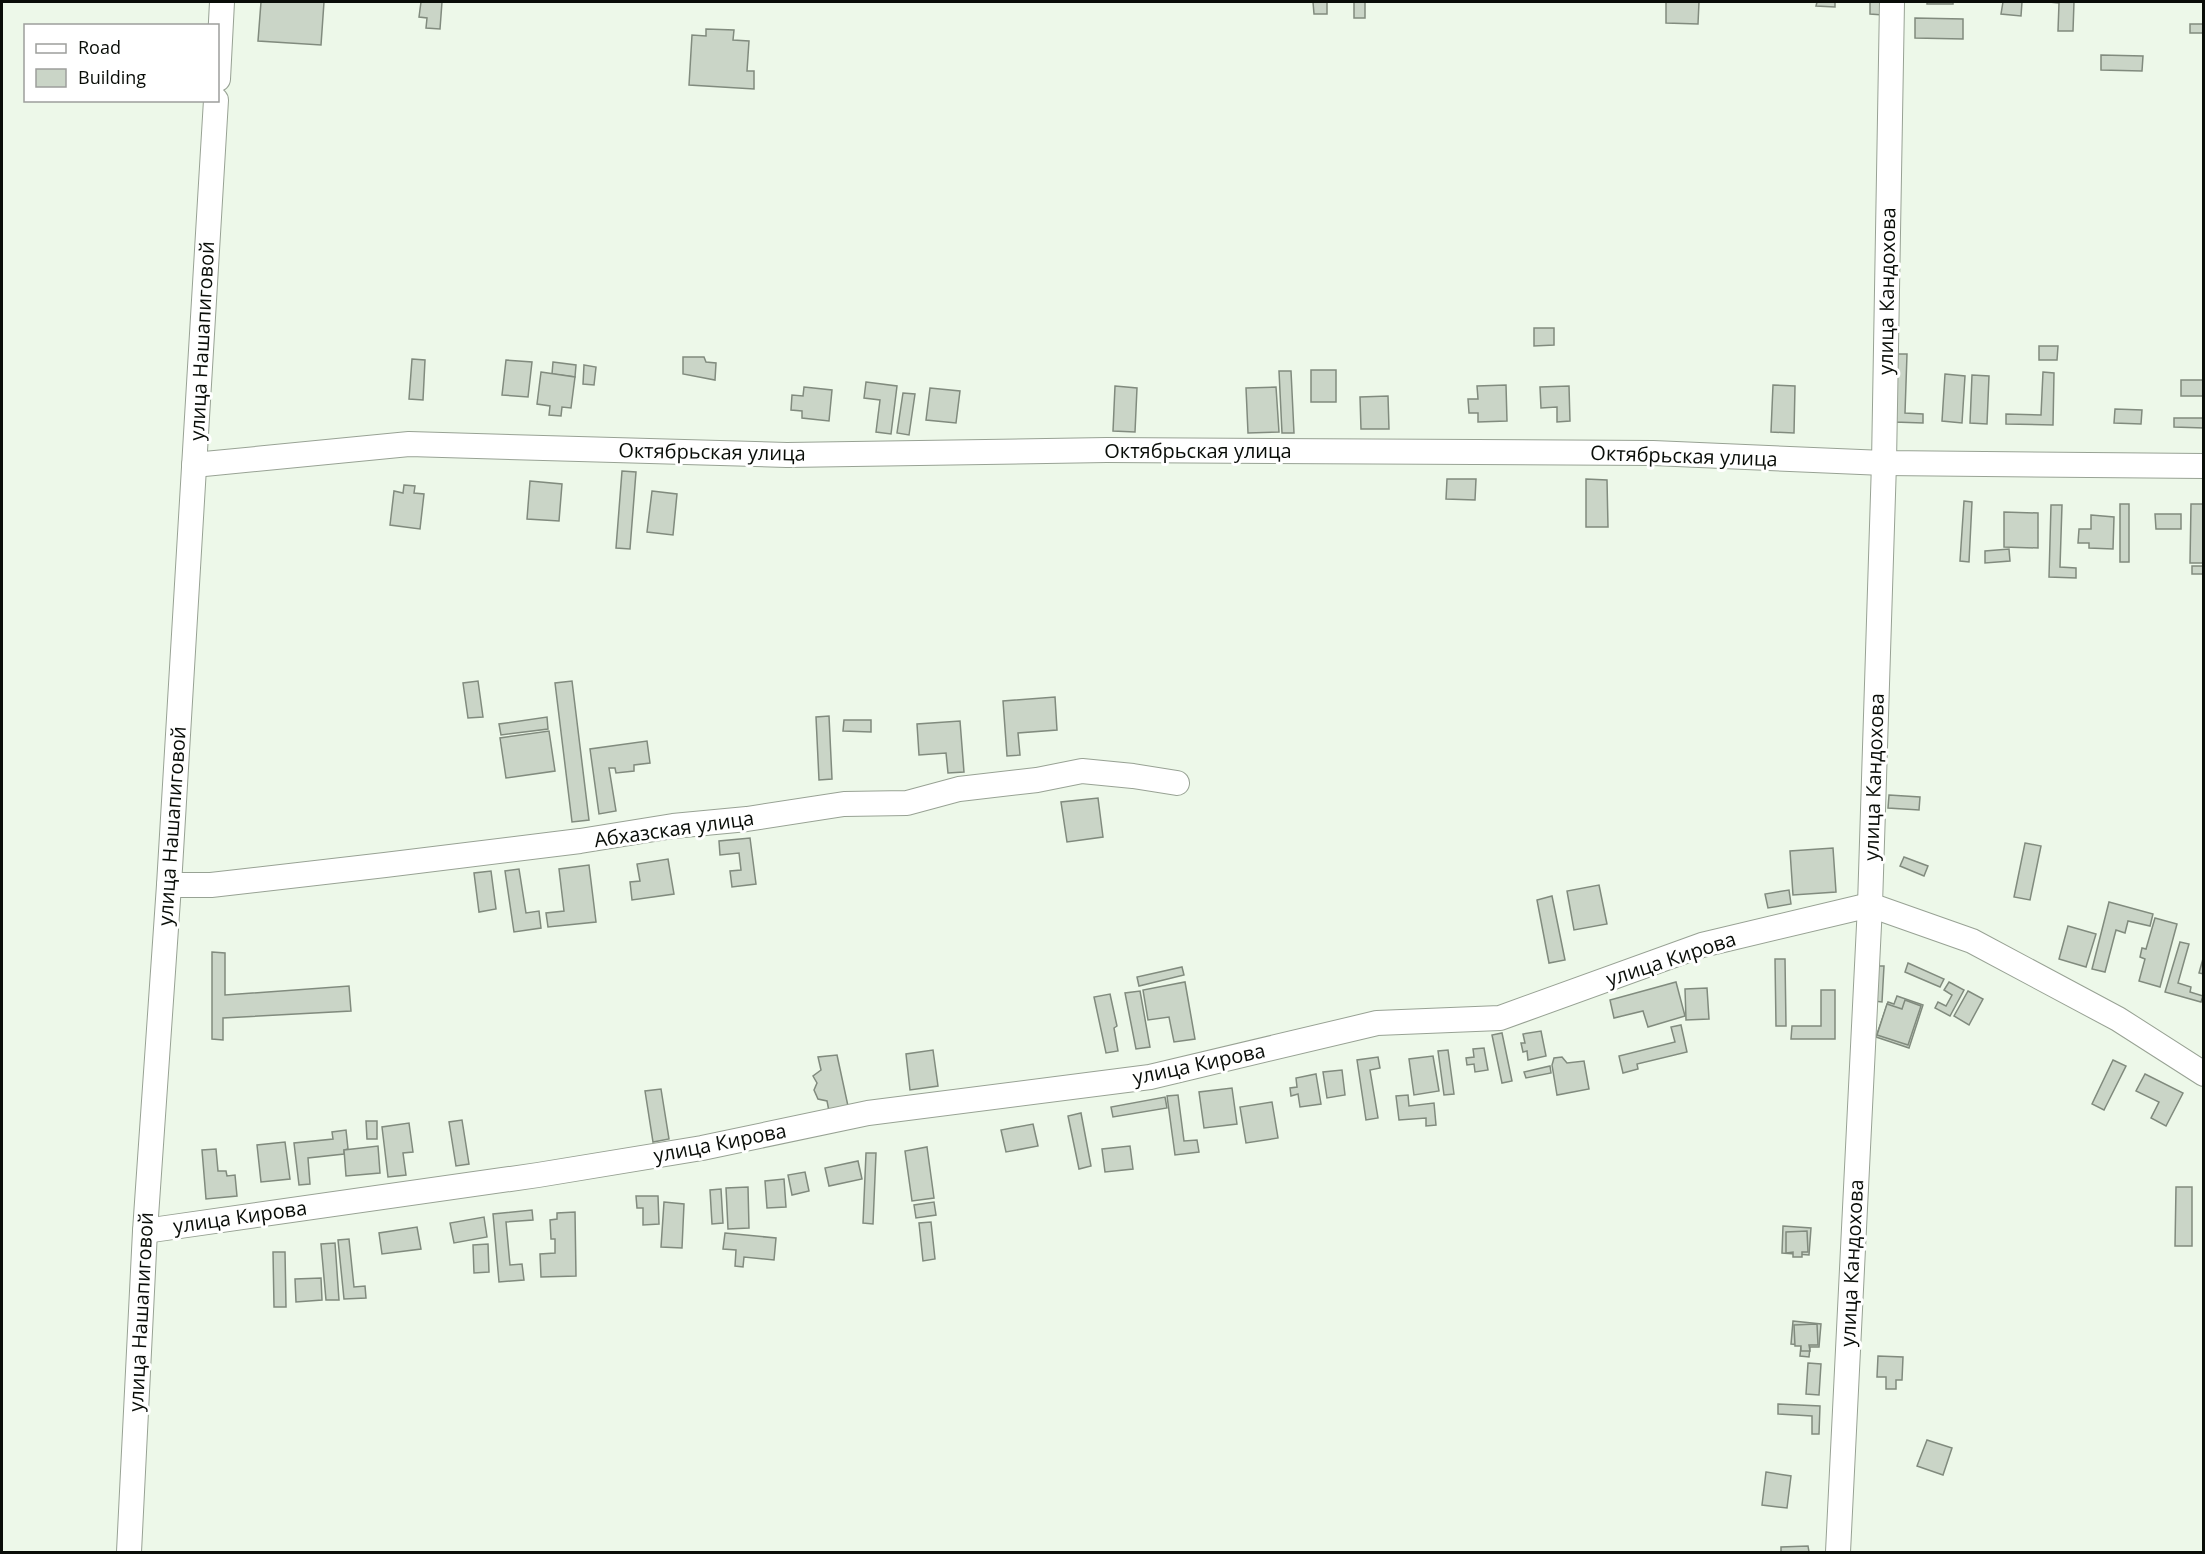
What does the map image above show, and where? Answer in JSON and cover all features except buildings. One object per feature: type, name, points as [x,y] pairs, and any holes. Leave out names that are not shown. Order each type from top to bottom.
[{"type":"street","points":[[219,60],[222,2]]},
{"type":"street","name":"улица Кандохова","points":[[1838,1552],[1870,905],[1884,463],[1892,2]]},
{"type":"street","name":"улица Нашапиговой","points":[[129,1552],[145,1231],[169,885],[216,102]]},
{"type":"street","name":"Октябрьская улица","points":[[194,465],[409,444],[787,455],[1107,450],[1653,453],[1884,463],[2204,466]]},
{"type":"street","name":"Абхазская улица","points":[[169,885],[211,885],[385,866],[580,841],[673,826],[747,819],[844,804],[907,803],[959,789],[1037,780],[1082,771],[1177,783]]},
{"type":"street","points":[[1870,905],[1972,941],[2118,1019],[2204,1074]]},
{"type":"street","name":"улица Кирова","points":[[145,1231],[690,1150],[868,1113],[1149,1077],[1377,1023],[1500,1018],[1702,945],[1870,905]]}]
